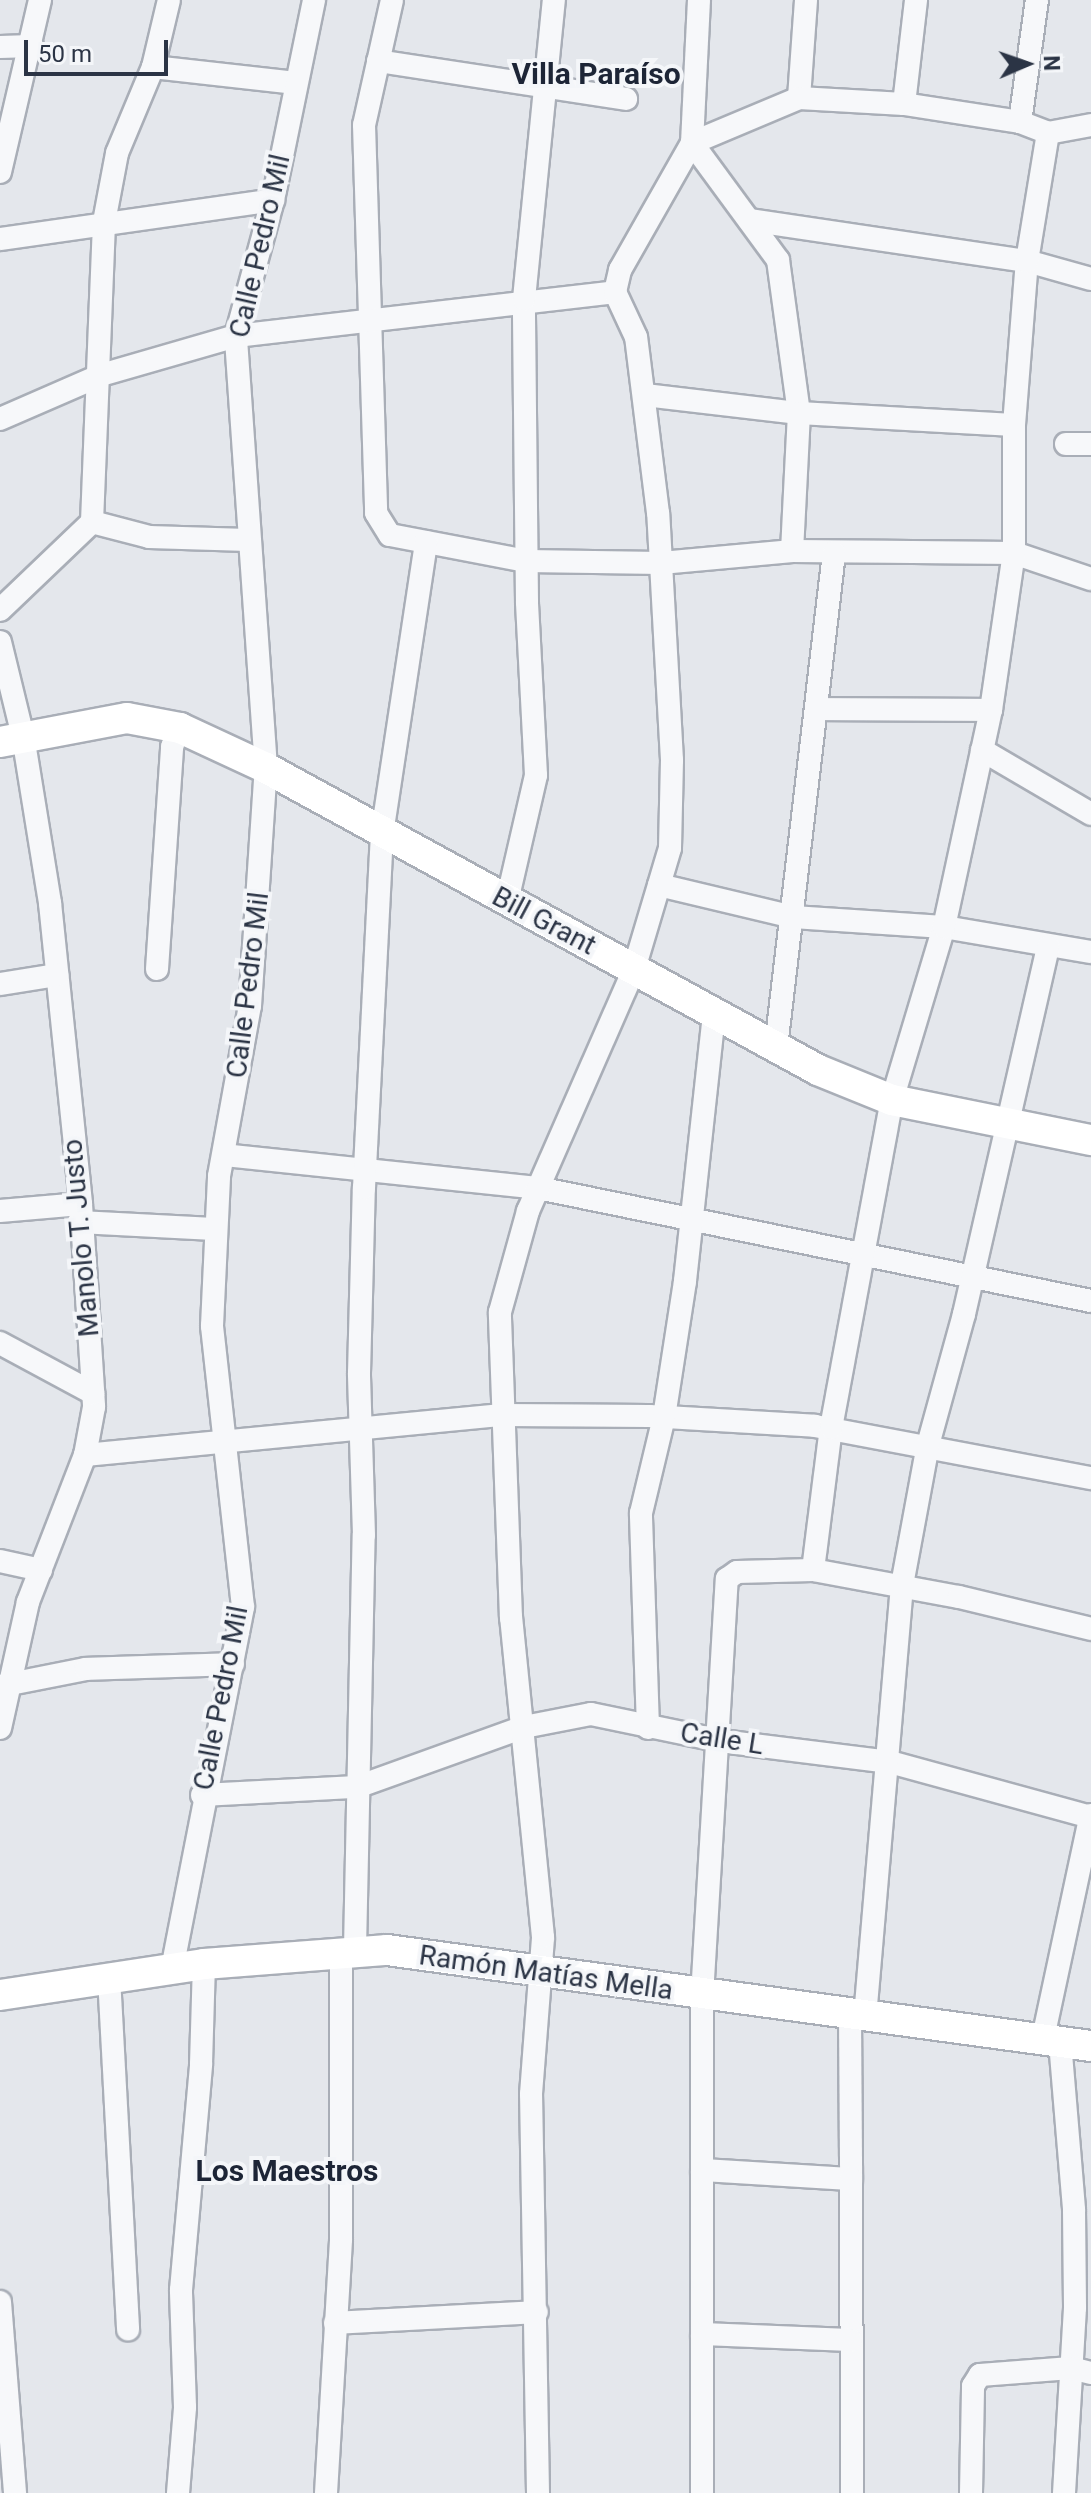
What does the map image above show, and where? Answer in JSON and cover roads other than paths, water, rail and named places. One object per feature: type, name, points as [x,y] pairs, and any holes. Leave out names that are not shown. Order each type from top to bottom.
[{"type":"street","points":[[0,172],[32,46],[40,0]]},
{"type":"street","points":[[0,610],[92,522],[101,375],[104,222],[117,153],[153,67],[169,0]]},
{"type":"street","name":"Calle Pedro Mil","points":[[172,1969],[202,1795],[243,1607],[212,1326],[214,1229],[250,1006],[266,768],[236,336],[273,200],[314,0]]},
{"type":"street","points":[[392,0],[364,125],[366,318],[376,513],[390,535],[526,561],[661,563],[792,551],[1014,553],[1091,579]]},
{"type":"street","points":[[507,901],[536,775],[526,561],[524,299],[554,0]]},
{"type":"street","points":[[538,2493],[531,2094],[543,1937],[511,1618],[502,1415],[505,1282],[538,1188],[634,969],[670,848],[672,760],[661,563],[645,395],[636,337],[615,292],[620,270],[692,143],[699,0]]},
{"type":"street","points":[[799,98],[806,0]]},
{"type":"street","points":[[904,104],[916,0]]},
{"type":"street","points":[[1020,122],[1037,0]]},
{"type":"street","points":[[0,47],[32,46]]},
{"type":"street","points":[[378,61],[626,99]]},
{"type":"street","points":[[153,67],[296,83]]},
{"type":"street","points":[[692,143],[799,98],[904,104],[1020,122],[1048,133],[1091,125]]},
{"type":"street","points":[[813,1570],[831,1428],[868,1254],[892,1100],[944,927],[991,710],[1014,553],[1014,425],[1027,261],[1048,133]]},
{"type":"street","points":[[692,143],[778,260],[799,413],[792,551]]},
{"type":"street","points":[[0,239],[273,200]]},
{"type":"street","points":[[749,220],[1027,261],[1091,279]]},
{"type":"street","points":[[0,419],[101,375],[236,336],[524,299],[615,292]]},
{"type":"street","points":[[645,395],[799,413],[1014,425]]},
{"type":"street","points":[[1066,444],[1091,444]]},
{"type":"street","points":[[92,522],[149,537],[248,540]]},
{"type":"street","points":[[326,2493],[341,2239],[348,1949],[357,1787],[363,1428],[359,1373],[382,834],[426,542]]},
{"type":"street","points":[[776,1047],[834,552]]},
{"type":"street","name":"Manolo T. Justo","points":[[0,642],[11,739],[57,975],[80,1213],[93,1393],[92,1434],[28,1602],[5,1686],[0,1728]]},
{"type":"street","points":[[816,709],[991,710]]},
{"type":"street","name":"Bill Grant","points":[[11,739],[127,718],[179,728],[266,768],[776,1047],[892,1100],[1091,1140]]},
{"type":"street","points":[[157,969],[172,747],[179,728]]},
{"type":"street","points":[[982,750],[1091,814]]},
{"type":"street","points":[[659,885],[793,917],[944,927],[1091,952]]},
{"type":"street","points":[[852,2493],[851,2179],[858,2016],[890,1762],[902,1585],[928,1445],[972,1275],[1004,1122],[1048,946]]},
{"type":"street","points":[[0,984],[57,975]]},
{"type":"street","points":[[648,1728],[641,1513],[664,1417],[692,1218],[714,1013]]},
{"type":"street","points":[[224,1155],[538,1188],[1091,1301]]},
{"type":"street","points":[[0,1211],[80,1213],[214,1229]]},
{"type":"street","points":[[0,1343],[93,1393]]},
{"type":"street","points":[[85,1455],[502,1415],[664,1417],[831,1428],[1091,1478]]},
{"type":"street","points":[[0,1561],[41,1570]]},
{"type":"street","points":[[702,2493],[702,1996],[721,1741],[727,1579],[737,1572],[813,1570],[902,1585],[1091,1629]]},
{"type":"street","points":[[5,1686],[86,1669],[233,1664]]},
{"type":"street","name":"Calle L","points":[[202,1795],[357,1787],[524,1727],[591,1714],[721,1741],[890,1762],[1091,1817]]},
{"type":"street","points":[[1064,2493],[1081,2370],[1074,2210],[1052,2040],[1091,1817]]},
{"type":"street","name":"Ramón Matías Mella","points":[[0,1995],[204,1964],[348,1949],[1091,2046]]},
{"type":"street","points":[[178,2493],[185,2407],[181,2290],[204,1964]]},
{"type":"street","points":[[109,1977],[128,2329]]},
{"type":"street","points":[[702,2170],[851,2179]]},
{"type":"street","points":[[0,2302],[15,2493]]},
{"type":"street","points":[[335,2323],[537,2312]]},
{"type":"street","points":[[702,2334],[851,2340]]},
{"type":"street","points":[[971,2493],[973,2386],[980,2375],[1081,2370]]},
{"type":"district","name":"Villa Paraíso","points":[[596,74]]},
{"type":"district","name":"Los Maestros","points":[[287,2171]]}]
